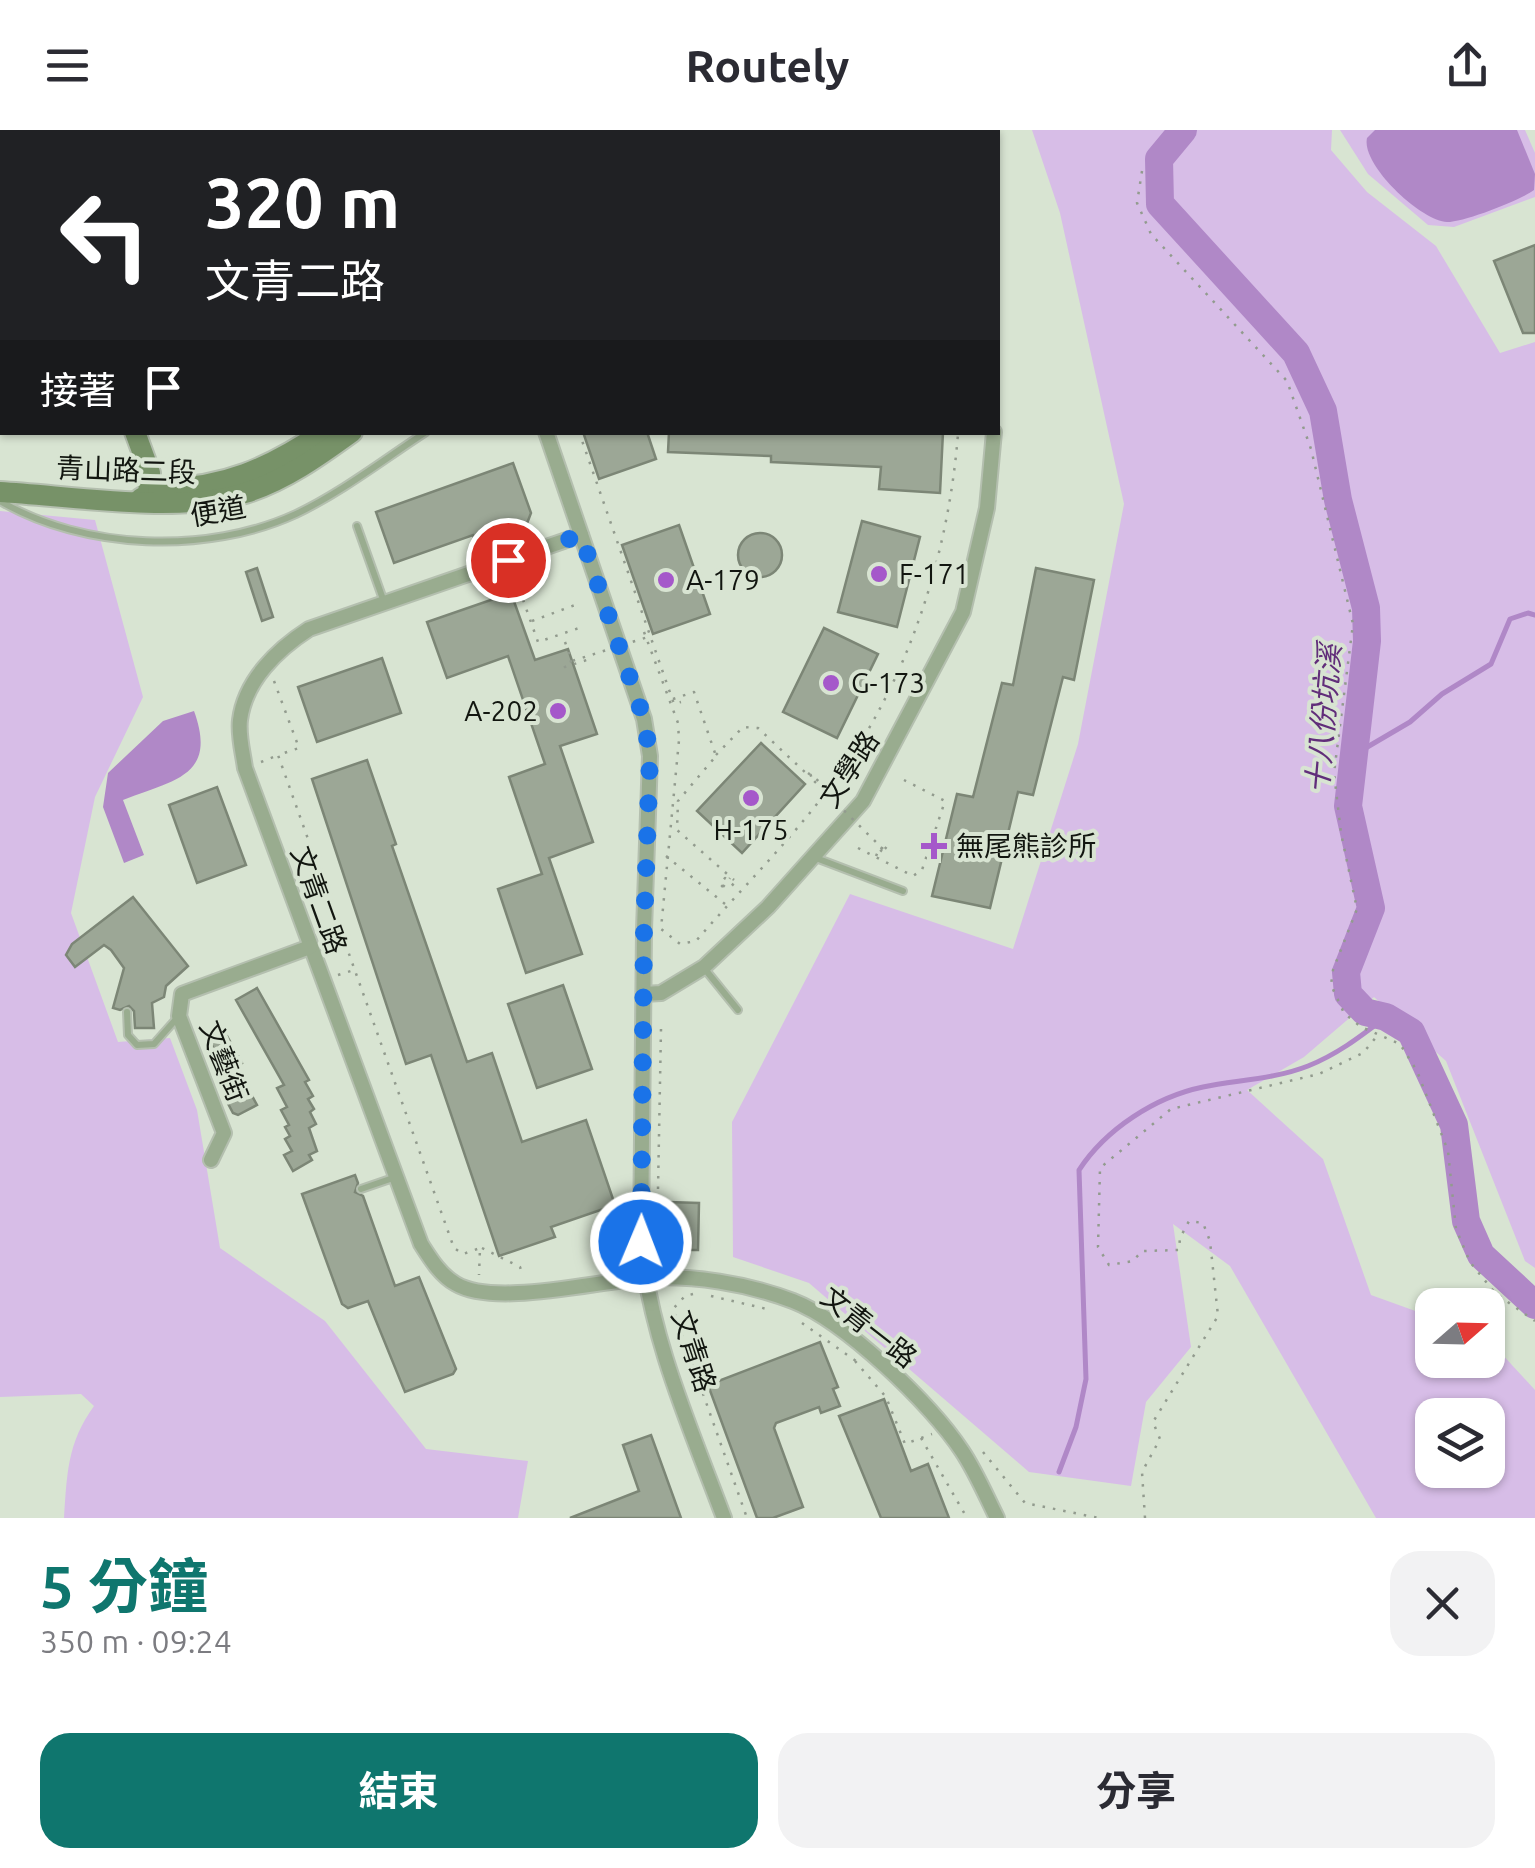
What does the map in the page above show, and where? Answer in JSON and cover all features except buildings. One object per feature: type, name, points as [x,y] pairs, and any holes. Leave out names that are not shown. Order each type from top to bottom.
[{"type":"street","points":[[127,435],[136,452],[143,492]]},
{"type":"street","points":[[137,435],[144,449],[143,492]]},
{"type":"street","name":"青山路二段","points":[[0,492],[195,488],[240,478],[280,461],[318,435]]},
{"type":"street","name":"青山路二段","points":[[0,480],[143,492],[196,503],[246,493],[293,471],[347,435]]},
{"type":"street","name":"文青路","points":[[547,435],[644,719],[650,756],[641,1242],[644,1278],[676,1390],[724,1518]]},
{"type":"street","name":"文學路","points":[[644,994],[661,993],[704,967],[815,858],[864,801],[962,612],[987,508],[994,435]]},
{"type":"street","name":"文青二路","points":[[581,535],[309,629],[277,650],[255,683],[240,720],[245,768],[393,1178],[421,1244],[436,1267],[456,1284],[514,1293],[644,1278]]},
{"type":"street","name":"文藝街","points":[[211,1160],[224,1133],[179,1016],[182,994],[310,947]]},
{"type":"street","name":"文青一路","points":[[644,1278],[729,1283],[796,1302],[870,1352],[961,1450],[997,1518]]},
{"type":"lane","name":"便道","points":[[0,501],[29,518],[70,531],[168,540],[214,538],[295,514],[421,435]]},
{"type":"lane","points":[[358,526],[385,603]]},
{"type":"lane","points":[[815,858],[902,891]]},
{"type":"lane","points":[[704,967],[738,1010]]},
{"type":"lane","points":[[127,1012],[128,1035],[137,1044],[154,1044],[179,1016]]},
{"type":"lane","points":[[360,1190],[393,1178]]},
{"type":"path","points":[[1142,172],[1137,203],[1151,234],[1287,381],[1312,448],[1353,624],[1334,773],[1356,909],[1333,970],[1332,986],[1344,1013],[1361,1026],[1400,1044],[1417,1071],[1448,1151],[1456,1229],[1470,1262],[1495,1294],[1535,1321]]},
{"type":"path","points":[[580,435],[673,702]]},
{"type":"path","points":[[644,632],[678,724],[678,771],[661,929],[680,944],[696,942],[828,789],[895,677],[938,569],[950,517],[958,435]]},
{"type":"path","points":[[516,580],[538,642],[582,627]]},
{"type":"path","points":[[530,621],[575,605]]},
{"type":"path","points":[[593,658],[566,667],[564,664],[651,636]]},
{"type":"path","points":[[565,642],[572,661]]},
{"type":"path","points":[[261,762],[299,748],[274,681]]},
{"type":"path","points":[[673,702],[694,692],[716,756]]},
{"type":"path","points":[[673,702],[681,702]]},
{"type":"path","points":[[740,890],[725,878],[720,884],[723,887],[732,878],[677,830],[678,801],[716,756],[743,727],[758,728],[828,789]]},
{"type":"path","points":[[278,756],[454,1248],[463,1254],[480,1248],[520,1267],[524,1280]]},
{"type":"path","points":[[811,775],[880,848],[875,857]]},
{"type":"path","points":[[858,848],[913,876],[922,870],[945,800],[904,780]]},
{"type":"path","points":[[666,856],[727,905]]},
{"type":"path","points":[[337,976],[354,970]]},
{"type":"path","points":[[661,1029],[657,1242],[660,1254],[672,1267]]},
{"type":"path","points":[[1145,1518],[1142,1472],[1160,1439],[1154,1422],[1218,1316],[1210,1241],[1203,1223],[1189,1221],[1180,1238],[1180,1250],[1142,1251],[1133,1261],[1109,1266],[1098,1247],[1100,1168],[1171,1109],[1319,1074],[1363,1053],[1379,1033]]},
{"type":"path","points":[[442,1255],[454,1248]]},
{"type":"path","points":[[478,1281],[480,1248]]},
{"type":"path","points":[[748,1518],[673,1310],[692,1294],[769,1309]]},
{"type":"path","points":[[798,1320],[883,1379]]},
{"type":"path","points":[[853,1359],[886,1397],[905,1444],[934,1433]]},
{"type":"path","points":[[921,1438],[967,1518]]},
{"type":"path","points":[[961,1450],[984,1452],[1024,1503],[1099,1518]]},
{"type":"shaded area","points":[[1032,130],[1332,130],[1331,150],[1367,192],[1436,246],[1500,353],[1535,342],[1535,1268],[1525,1261],[1446,1061],[1374,997],[1304,1057],[1247,1090],[1323,1159],[1371,1295],[1415,1311],[1415,1378],[1505,1378],[1505,1357],[1535,1390],[1535,1518],[1376,1518],[1230,1266],[1173,1224],[1191,1347],[1146,1402],[1131,1486],[1029,1472],[809,1283],[733,1257],[732,1122],[850,894],[1013,949],[1078,744],[1124,504],[1060,213]]},
{"type":"shaded area","points":[[1340,130],[1525,130],[1535,153],[1535,197],[1454,227],[1428,225],[1368,174]]},
{"type":"shaded area","points":[[1375,130],[1517,130],[1535,174],[1534,190],[1466,218],[1447,222],[1436,219],[1395,190],[1373,162],[1367,138]]},
{"type":"shaded area","points":[[0,511],[95,520],[143,697],[95,797],[71,913],[118,1042],[170,1038],[197,1110],[220,1248],[325,1321],[426,1449],[528,1461],[518,1518],[64,1518],[73,1446],[94,1406],[81,1394],[0,1397]]},
{"type":"shaded area","points":[[194,711],[200,733],[195,763],[174,780],[123,800],[144,855],[124,863],[103,807],[108,773],[163,721]]},
{"type":"waterway","name":"十八份坑溪","points":[[1183,130],[1159,159],[1160,204],[1296,353],[1323,411],[1338,500],[1366,608],[1367,641],[1348,806],[1371,908],[1346,972],[1348,994],[1365,1012],[1386,1017],[1411,1032],[1454,1125],[1466,1221],[1481,1255],[1535,1305]]},
{"type":"waterway","points":[[1352,756],[1410,722],[1442,694],[1491,664],[1510,619],[1528,613],[1535,615]]},
{"type":"waterway","points":[[1059,1472],[1076,1427],[1086,1379],[1079,1170],[1117,1128],[1167,1098],[1308,1066],[1386,1017]]},
{"type":"place","name":"F-171","points":[[879,574]]},
{"type":"place","name":"A-179","points":[[666,580]]},
{"type":"place","name":"G-173","points":[[831,683]]},
{"type":"place","name":"A-202","points":[[558,711]]},
{"type":"place","name":"H-175","points":[[751,798]]},
{"type":"place","name":"無尾熊診所","points":[[934,846]]},
{"type":"route","points":[[508,560],[581,535],[644,719],[650,756],[641,1242]]}]
